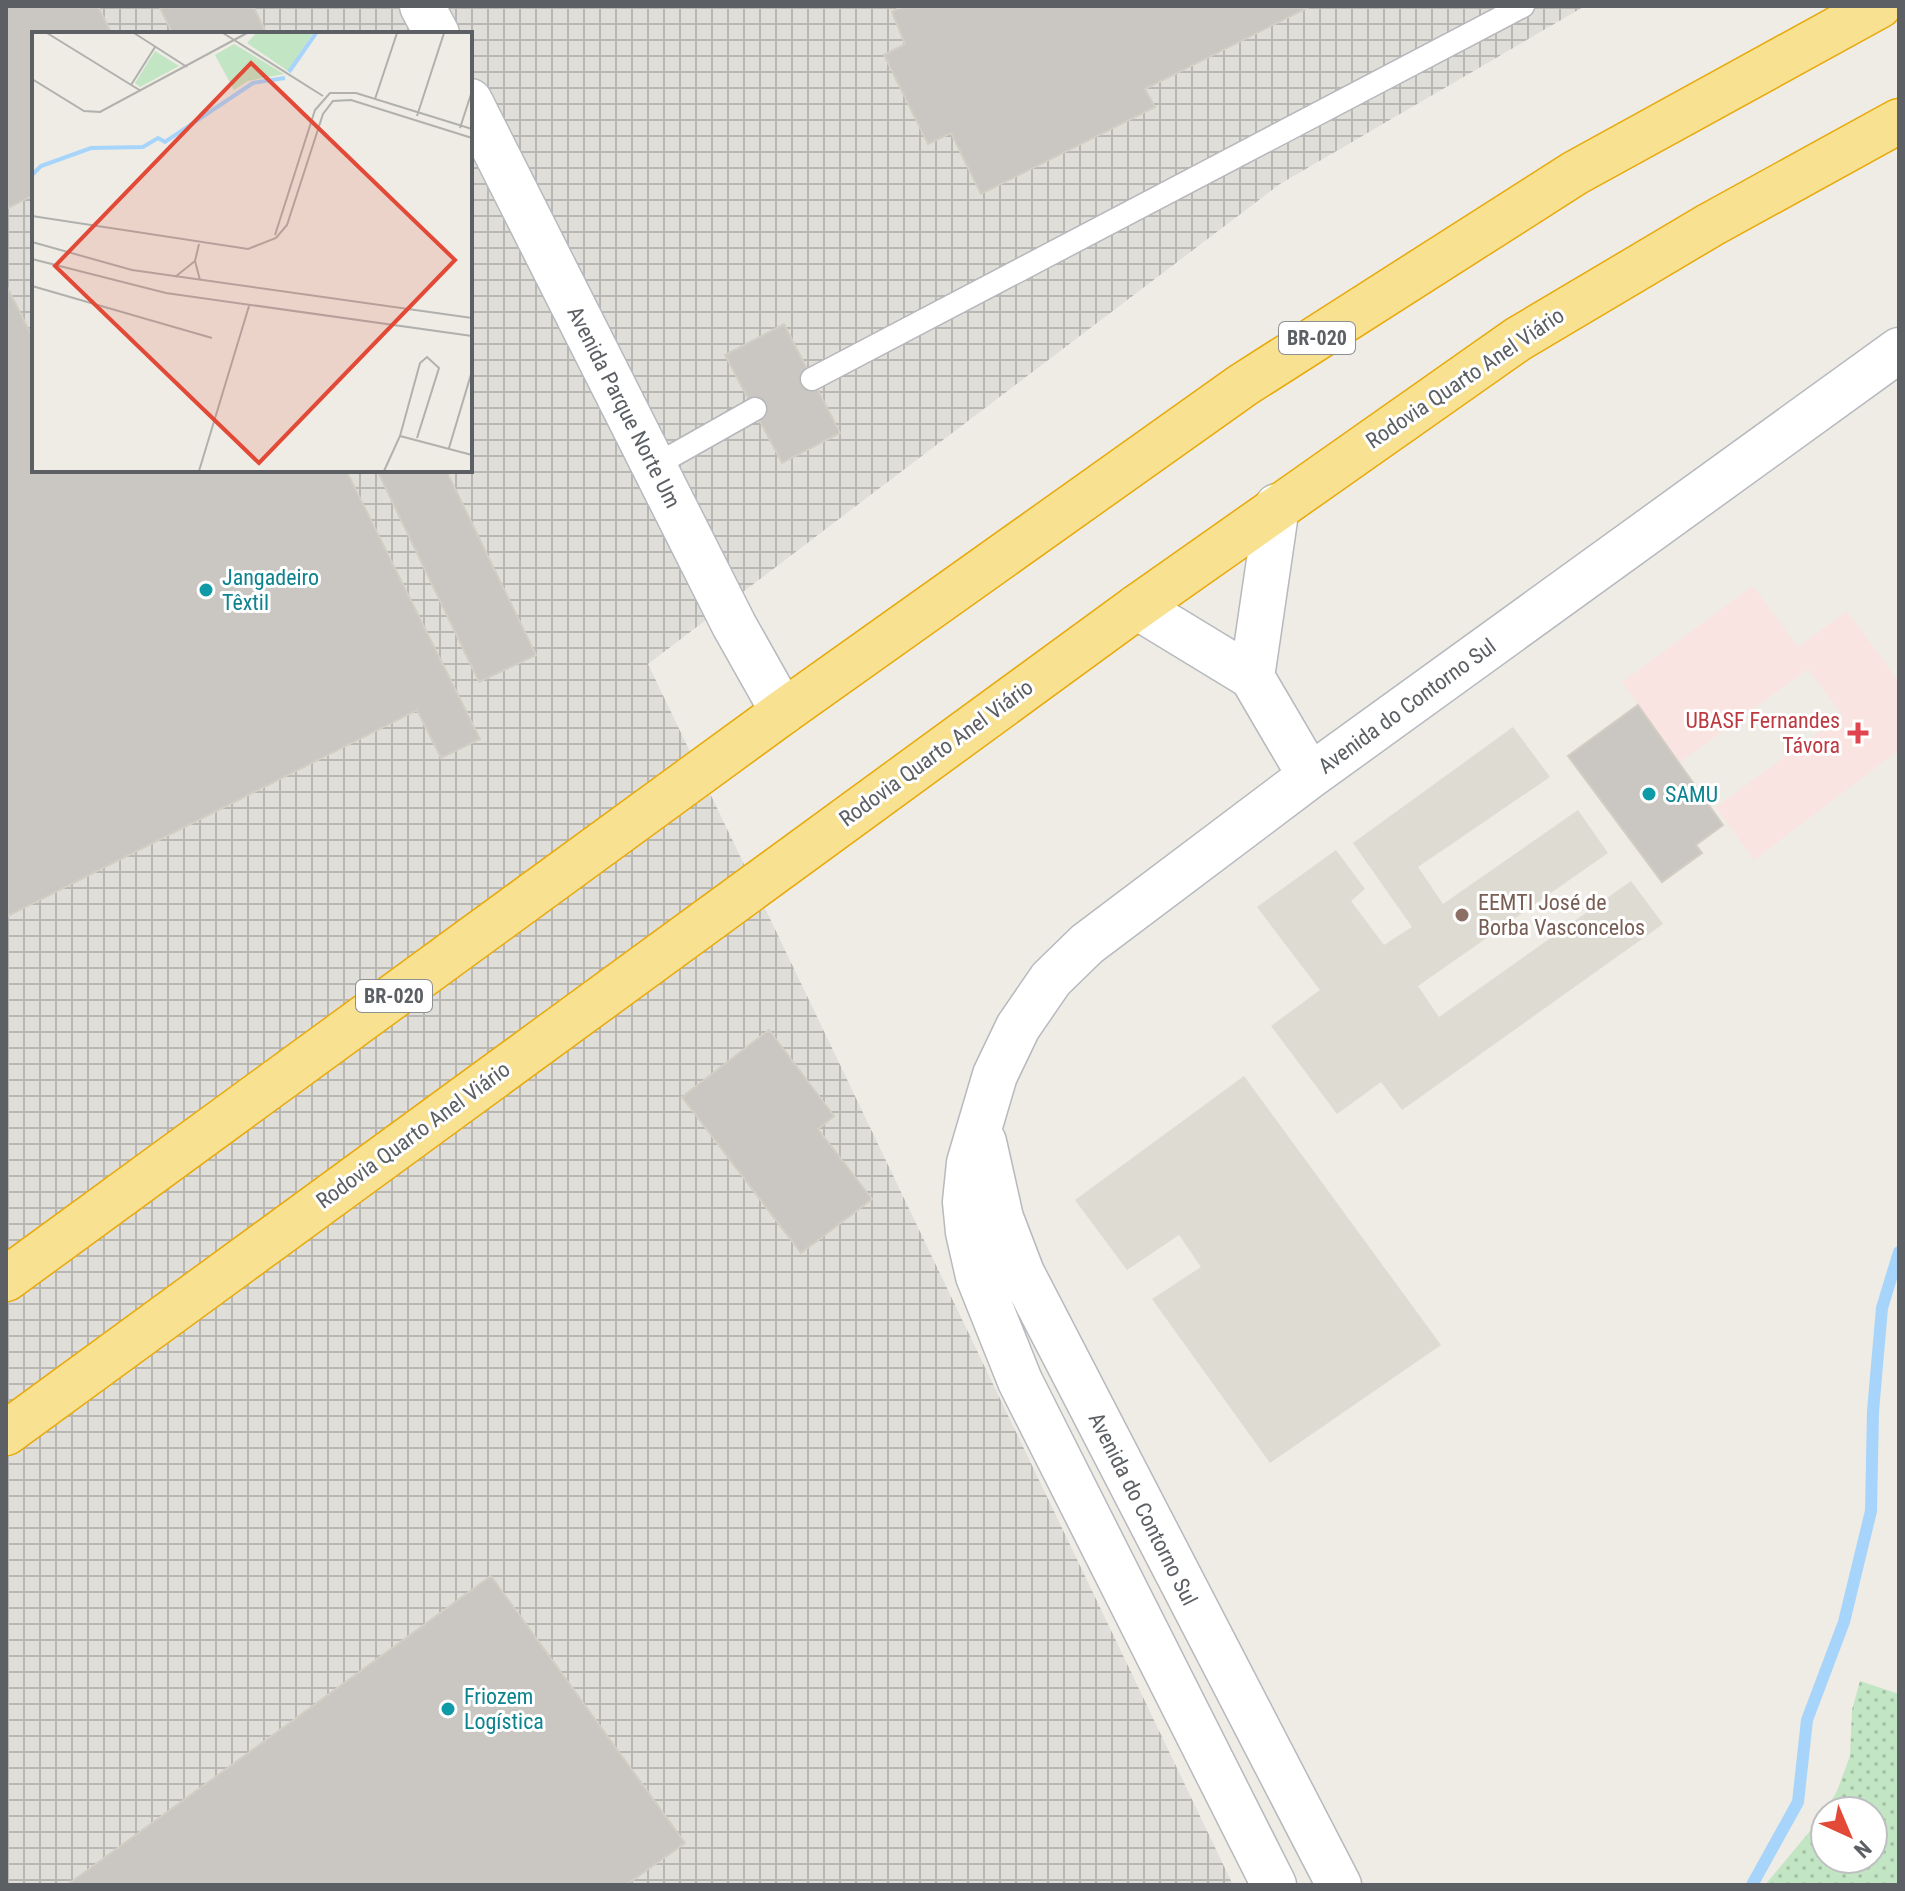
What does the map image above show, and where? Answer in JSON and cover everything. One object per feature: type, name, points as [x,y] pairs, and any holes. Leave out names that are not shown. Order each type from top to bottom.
[{"type":"highway","name":"BR-020","points":[[6,1279],[783,712],[1243,385],[1575,173],[1879,6]]},
{"type":"highway","name":"Rodovia Quarto Anel Viário","points":[[6,1433],[1277,506],[1518,339],[1710,225],[1899,121]]},
{"type":"street","points":[[422,6],[436,32]]},
{"type":"street","name":"Avenida Parque Norte Um","points":[[472,105],[734,625],[783,712]]},
{"type":"street","name":"Avenida do Contorno Sul","points":[[1274,1885],[1020,1381],[978,1276],[965,1202],[969,1163],[995,1075],[1018,1027],[1051,979],[1087,944],[1310,776],[1899,350]]},
{"type":"street","points":[[1252,677],[1277,506]]},
{"type":"street","points":[[1137,607],[1252,677],[1310,776]]},
{"type":"street","name":"Avenida do Contorno Sul","points":[[981,1120],[1001,1218],[1022,1273],[1339,1885]]},
{"type":"lane","points":[[812,379],[1523,6]]},
{"type":"lane","points":[[654,466],[755,409]]},
{"type":"shaded area","points":[[6,6],[1585,6],[1280,184],[648,664],[1233,1885],[6,1885]]},
{"type":"shaded area","name":"UBASF Fernandes Távora","points":[[1753,586],[1798,647],[1847,611],[1899,682],[1899,750],[1754,860],[1716,807],[1842,715],[1808,669],[1679,763],[1622,682]]},
{"type":"shaded area","name":"EEMTI José de Borba Vasconcelos","points":[[1513,727],[1550,777],[1418,867],[1443,904],[1578,810],[1608,853],[1418,986],[1439,1017],[1631,881],[1663,924],[1402,1110],[1381,1082],[1337,1114],[1271,1026],[1320,990],[1257,907],[1336,850],[1365,889],[1351,901],[1384,945],[1412,927],[1353,843]]},
{"type":"shaded area","points":[[1244,1076],[1441,1345],[1270,1463],[1152,1299],[1201,1267],[1179,1235],[1127,1270],[1075,1200]]},
{"type":"green space","points":[[1860,1681],[1899,1694],[1899,1885],[1765,1885],[1809,1832],[1809,1875],[1889,1875],[1889,1795],[1835,1795],[1850,1756],[1852,1710]]},
{"type":"building","points":[[6,6],[98,6],[111,32],[32,32],[32,196],[6,209]]},
{"type":"building","points":[[159,6],[253,6],[266,32],[172,32]]},
{"type":"building","points":[[903,6],[1311,6],[1145,89],[1155,107],[981,194],[951,133],[928,144],[884,55],[905,44],[892,12]]},
{"type":"building","name":"Jangadeiro Têxtil","points":[[6,285],[32,336],[32,472],[347,472],[480,739],[441,758],[417,710],[6,917]]},
{"type":"building","points":[[784,324],[840,433],[782,463],[725,355]]},
{"type":"building","points":[[378,472],[447,472],[536,655],[479,682]]},
{"type":"building","name":"SAMU","points":[[1638,705],[1723,825],[1696,845],[1702,853],[1662,882],[1568,756]]},
{"type":"building","points":[[769,1030],[834,1116],[818,1129],[872,1199],[801,1253],[682,1097]]},
{"type":"building","name":"Friozem Logística","points":[[491,1576],[685,1843],[626,1885],[67,1885]]},
{"type":"waterway","points":[[1752,1885],[1798,1802],[1807,1720],[1844,1622],[1871,1511],[1873,1411],[1882,1308],[1899,1252]]},
{"type":"place","name":"Jangadeiro Têxtil","points":[[206,590]]},
{"type":"place","name":"UBASF Fernandes Távora","points":[[1858,733]]},
{"type":"place","name":"SAMU","points":[[1649,794]]},
{"type":"place","name":"EEMTI José de Borba Vasconcelos","points":[[1462,915]]},
{"type":"place","name":"Friozem Logística","points":[[448,1709]]}]
